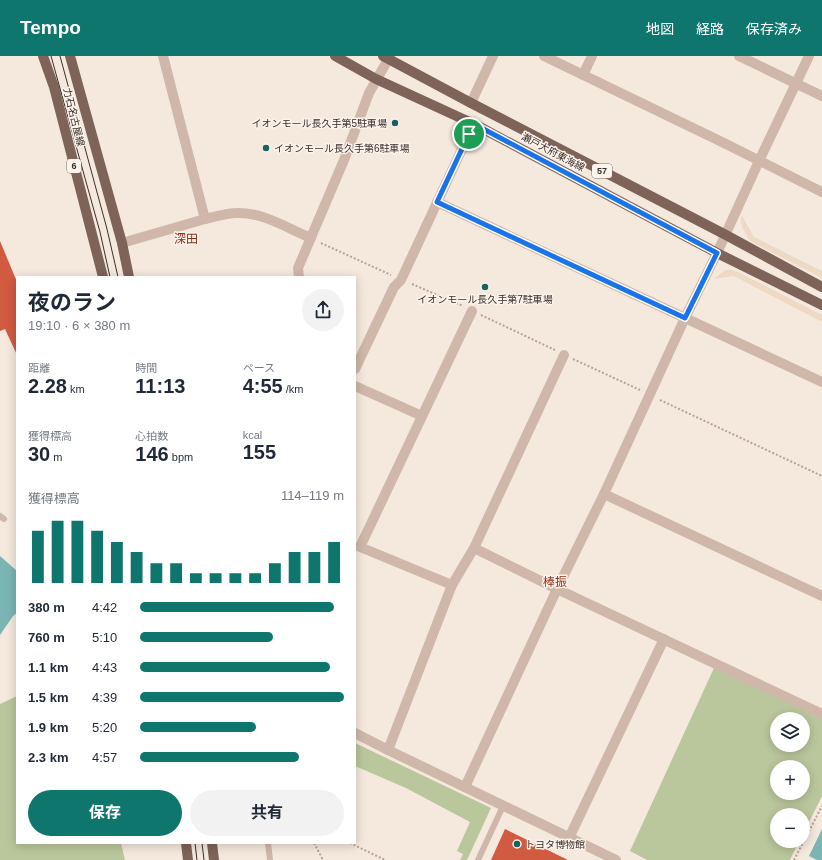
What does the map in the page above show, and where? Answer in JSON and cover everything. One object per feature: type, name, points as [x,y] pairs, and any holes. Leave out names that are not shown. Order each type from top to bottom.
[{"type":"main road","name":"力石名古屋線","points":[[43,56],[54,87],[103,276]]},
{"type":"main road","name":"力石名古屋線","points":[[70,56],[122,243],[129,276]]},
{"type":"main road","name":"瀬戸大府東海線","points":[[335,56],[376,79],[476,125],[717,253],[822,305]]},
{"type":"main road","name":"瀬戸大府東海線","points":[[387,57],[471,103],[726,235],[822,287]]},
{"type":"main road","points":[[186,844],[188,860]]},
{"type":"main road","points":[[212,844],[214,860]]},
{"type":"street","points":[[163,56],[206,219]]},
{"type":"street","points":[[471,103],[493,56]]},
{"type":"street","points":[[544,56],[822,192]]},
{"type":"street","points":[[583,74],[592,56]]},
{"type":"street","points":[[738,56],[822,96]]},
{"type":"street","points":[[466,787],[557,589],[604,494],[685,318],[726,235],[795,83],[809,56]]},
{"type":"street","points":[[299,276],[298,268],[344,160],[369,94],[387,57]]},
{"type":"street","points":[[356,367],[394,287],[401,280],[469,134],[476,125]]},
{"type":"street","points":[[437,202],[822,382]]},
{"type":"street","points":[[122,243],[206,219],[234,213],[260,215],[311,238]]},
{"type":"street","points":[[452,585],[360,547],[472,310]]},
{"type":"street","points":[[388,750],[452,585],[474,548],[564,355]]},
{"type":"street","points":[[356,386],[422,416]]},
{"type":"street","points":[[604,494],[822,596]]},
{"type":"street","points":[[474,548],[557,589],[822,714]]},
{"type":"street","points":[[569,838],[664,639]]},
{"type":"street","points":[[356,734],[616,860]]},
{"type":"lane","points":[[478,860],[503,806]]},
{"type":"lane","points":[[268,844],[270,860]]},
{"type":"path","points":[[794,860],[822,806]]},
{"type":"path","points":[[315,844],[323,860]]},
{"type":"path","points":[[352,844],[385,860]]},
{"type":"green space","points":[[714,668],[807,712],[770,712],[770,752],[810,752],[810,713],[822,719],[822,796],[810,820],[810,808],[770,808],[770,848],[796,848],[790,860],[647,860],[630,851]]},
{"type":"green space","points":[[16,696],[16,844],[121,844],[125,860],[0,860],[0,704]]},
{"type":"green space","points":[[356,743],[491,808],[467,860],[460,860],[463,854],[457,851],[470,822],[406,788],[356,766]]},
{"type":"shaded area","points":[[742,216],[754,237],[822,271],[822,278],[752,242],[742,227]]},
{"type":"shaded area","points":[[729,269],[736,271],[822,315],[822,322],[734,276],[714,279]]},
{"type":"water","points":[[0,556],[16,570],[16,614],[0,635]]},
{"type":"water","points":[[822,829],[822,860],[817,860],[809,856]]},
{"type":"building","points":[[0,241],[16,280],[16,353],[5,329],[0,331]]},
{"type":"building","name":"トヨタ博物館","points":[[505,829],[568,860],[491,860]]},
{"type":"tram line","points":[[51,56],[100,232],[110,276]]},
{"type":"tram line","points":[[60,56],[107,229],[118,276]]},
{"type":"tram line","points":[[195,844],[197,860]]},
{"type":"tram line","points":[[202,844],[204,860]]},
{"type":"place","name":"イオンモール長久手第5駐車場","points":[[395,123]]},
{"type":"place","name":"イオンモール長久手第6駐車場","points":[[266,148]]},
{"type":"place","name":"イオンモール長久手第7駐車場","points":[[485,287]]},
{"type":"place","name":"トヨタ博物館","points":[[517,844]]},
{"type":"district","name":"深田","points":[[186,239]]},
{"type":"district","name":"棒振","points":[[555,582]]},
{"type":"route","points":[[476,125],[717,253],[685,318],[437,202],[469,134],[476,125]]}]
